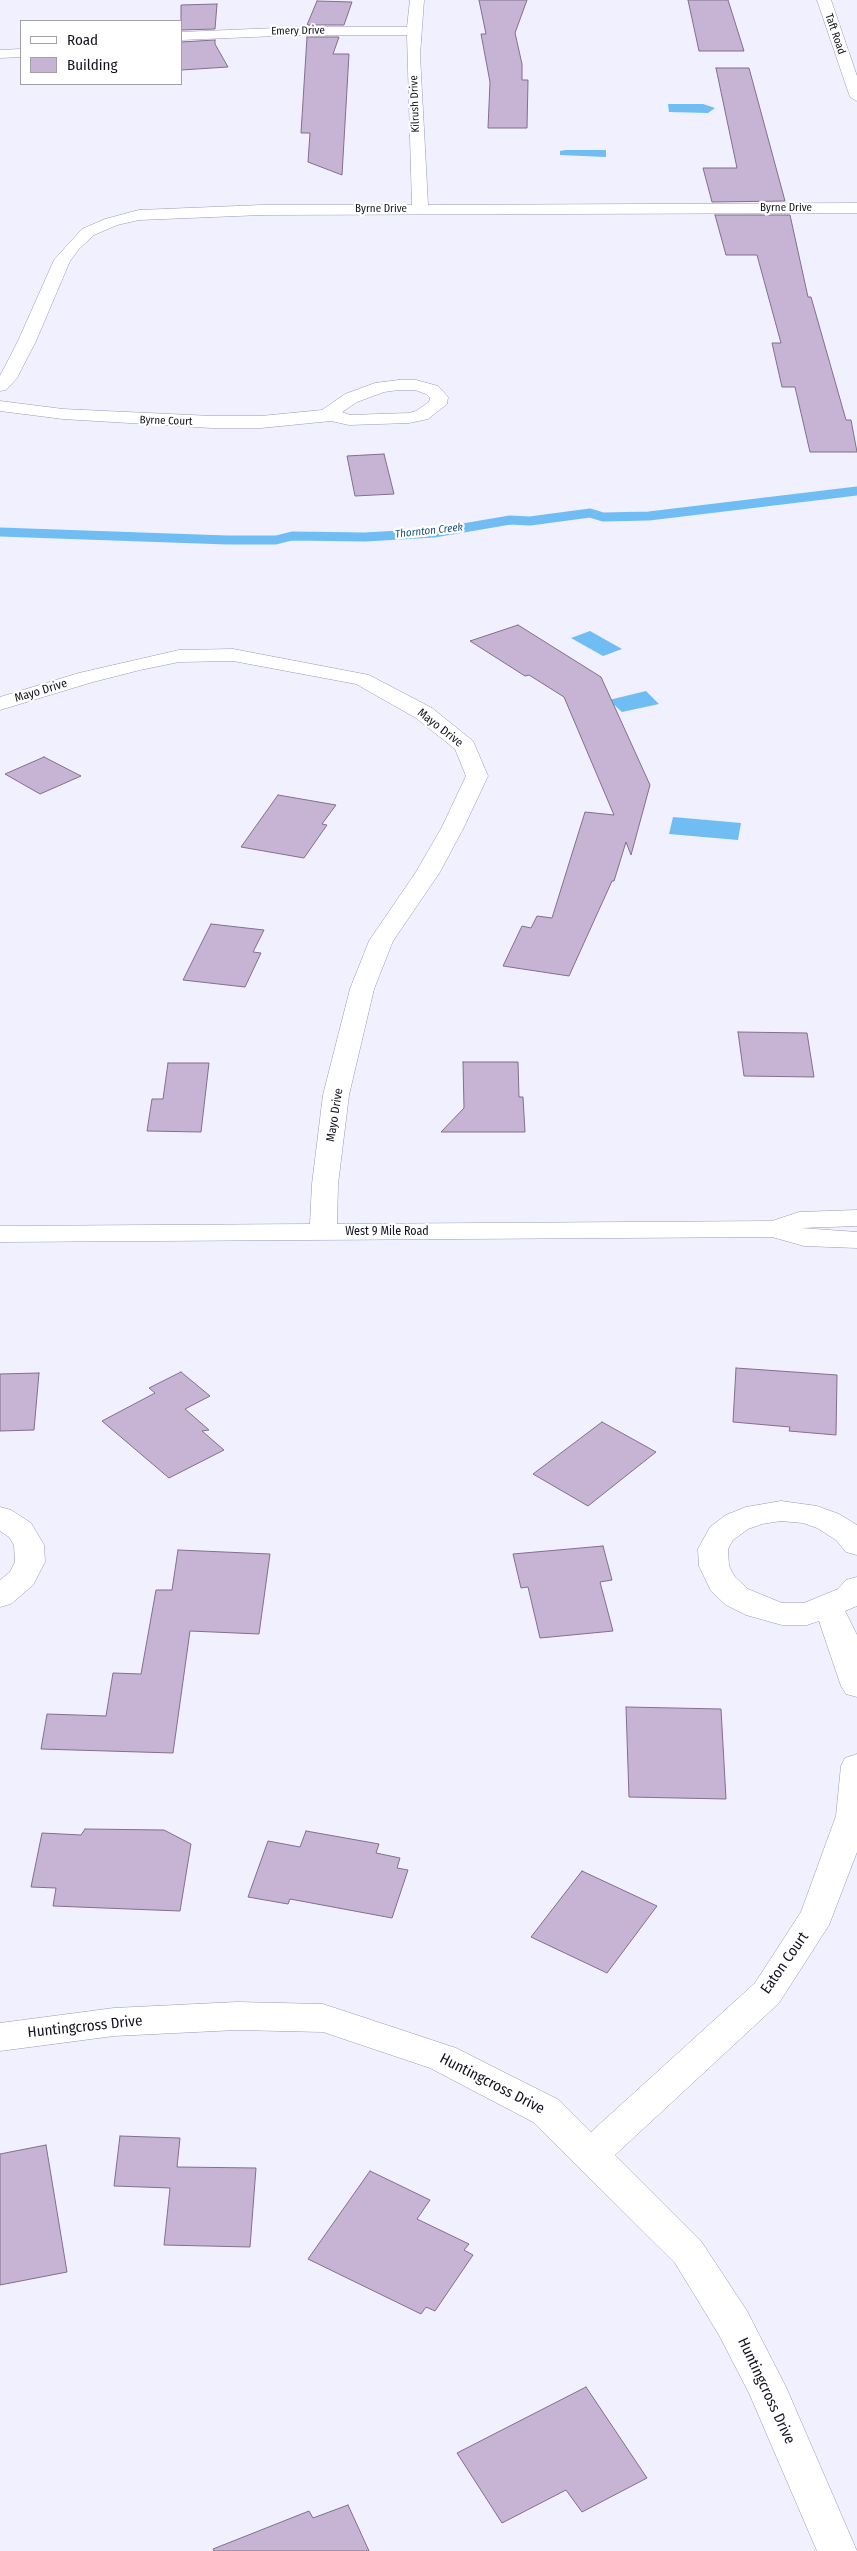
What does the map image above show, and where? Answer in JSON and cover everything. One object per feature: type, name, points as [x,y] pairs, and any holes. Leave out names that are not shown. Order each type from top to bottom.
[{"type":"street","name":"Kilrush Drive","points":[[417,0],[414,31],[420,209]]},
{"type":"street","name":"Taft Road","points":[[824,0],[857,97]]},
{"type":"street","name":"Emery Drive","points":[[182,36],[300,31],[414,31]]},
{"type":"street","points":[[0,54],[20,52]]},
{"type":"street","name":"Byrne Drive","points":[[0,386],[8,378],[27,341],[62,260],[88,232],[111,222],[139,215],[186,212],[420,209],[857,208]]},
{"type":"street","name":"Byrne Court","points":[[0,406],[63,414],[202,422],[260,422],[332,415],[349,420],[366,420],[410,418],[432,410],[438,404],[439,397],[432,390],[416,385],[381,387],[340,405],[331,411],[332,415]]},
{"type":"street","name":"Mayo Drive","points":[[0,704],[86,677],[140,664],[179,656],[234,655],[362,679],[424,713],[465,746],[477,776],[453,827],[432,864],[381,941],[362,989],[354,1028],[336,1095],[325,1184],[323,1232]]},
{"type":"street","name":"West 9 Mile Road","points":[[773,1229],[799,1220],[857,1218]]},
{"type":"street","name":"West 9 Mile Road","points":[[0,1234],[773,1229],[804,1238],[857,1240]]},
{"type":"street","points":[[857,1544],[847,1533],[828,1521],[806,1513],[781,1511],[757,1514],[737,1522],[721,1534],[714,1549],[714,1566],[722,1582],[737,1597],[758,1608],[782,1614],[807,1614],[849,1597],[857,1588]]},
{"type":"street","points":[[0,1517],[20,1530],[29,1545],[30,1562],[22,1578],[0,1596]]},
{"type":"street","points":[[827,1606],[840,1631],[857,1686]]},
{"type":"street","name":"Eaton Court","points":[[590,2154],[767,1992],[817,1916],[853,1816],[857,1766]]},
{"type":"street","name":"Huntingcross Drive","points":[[0,2037],[114,2022],[237,2016],[323,2018],[443,2058],[546,2111],[688,2252],[728,2315],[766,2387],[838,2551]]},
{"type":"water","points":[[668,104],[703,104],[715,108],[708,113],[669,112]]},
{"type":"water","points":[[606,150],[606,157],[560,155],[560,151]]},
{"type":"water","points":[[590,631],[622,649],[603,656],[571,638]]},
{"type":"water","points":[[646,691],[659,704],[622,712],[609,700]]},
{"type":"water","points":[[673,817],[741,823],[738,840],[669,834]]},
{"type":"building","points":[[479,0],[527,0],[515,33],[522,64],[522,80],[528,80],[527,128],[488,128],[490,82],[481,34],[486,34]]},
{"type":"building","points":[[688,0],[728,0],[744,51],[699,51]]},
{"type":"building","points":[[317,1],[352,2],[344,25],[307,25]]},
{"type":"building","points":[[217,4],[215,29],[182,30],[181,5]]},
{"type":"building","points":[[307,37],[339,37],[333,54],[349,54],[342,175],[308,162],[310,133],[301,133]]},
{"type":"building","points":[[215,40],[215,44],[228,67],[182,70],[182,42]]},
{"type":"building","points":[[716,68],[749,68],[785,201],[712,202],[703,168],[737,168]]},
{"type":"building","points":[[715,215],[790,215],[808,297],[811,297],[846,420],[851,420],[857,452],[810,452],[795,387],[782,387],[772,343],[781,343],[757,255],[726,255]]},
{"type":"building","points":[[384,454],[394,494],[355,496],[347,456]]},
{"type":"building","points":[[518,625],[601,677],[650,785],[631,855],[626,842],[614,881],[612,881],[569,976],[503,966],[522,926],[531,928],[537,916],[552,918],[585,812],[614,815],[564,697],[529,675],[525,676],[470,641]]},
{"type":"building","points":[[44,757],[81,776],[40,794],[5,774]]},
{"type":"building","points":[[278,795],[336,805],[322,824],[327,825],[304,858],[241,847]]},
{"type":"building","points":[[211,924],[264,930],[253,952],[261,953],[245,987],[183,980]]},
{"type":"building","points":[[738,1032],[807,1033],[814,1077],[744,1076]]},
{"type":"building","points":[[463,1062],[518,1062],[519,1097],[523,1097],[525,1132],[441,1132],[464,1108]]},
{"type":"building","points":[[168,1063],[209,1063],[201,1132],[147,1131],[152,1099],[163,1099]]},
{"type":"building","points":[[736,1368],[837,1375],[836,1435],[789,1431],[790,1427],[733,1422]]},
{"type":"building","points":[[181,1372],[210,1396],[185,1409],[209,1430],[202,1431],[224,1450],[169,1478],[102,1421],[155,1393],[149,1388]]},
{"type":"building","points":[[39,1373],[34,1430],[0,1431],[0,1374]]},
{"type":"building","points":[[602,1422],[656,1452],[588,1506],[533,1474]]},
{"type":"building","points":[[603,1546],[612,1580],[600,1582],[613,1631],[540,1638],[528,1587],[521,1588],[513,1554]]},
{"type":"building","points":[[178,1550],[270,1554],[259,1634],[190,1631],[173,1753],[41,1749],[47,1714],[106,1716],[113,1673],[141,1674],[156,1590],[172,1590]]},
{"type":"building","points":[[626,1707],[721,1709],[726,1799],[629,1797]]},
{"type":"building","points":[[85,1829],[164,1830],[191,1844],[180,1911],[53,1906],[56,1888],[31,1887],[42,1833],[81,1835]]},
{"type":"building","points":[[306,1831],[379,1844],[376,1853],[400,1858],[397,1868],[408,1870],[392,1918],[290,1899],[288,1904],[248,1897],[268,1841],[300,1847]]},
{"type":"building","points":[[582,1871],[657,1906],[607,1973],[531,1937]]},
{"type":"building","points":[[120,2136],[180,2138],[177,2167],[256,2168],[250,2247],[164,2245],[170,2188],[114,2186]]},
{"type":"building","points":[[46,2145],[67,2272],[0,2285],[0,2154]]},
{"type":"building","points":[[370,2171],[430,2200],[417,2219],[469,2244],[464,2250],[473,2255],[435,2311],[426,2307],[421,2314],[308,2259]]},
{"type":"building","points":[[586,2387],[647,2478],[582,2512],[566,2490],[502,2523],[457,2453]]},
{"type":"building","points":[[348,2505],[369,2551],[214,2551],[213,2549],[309,2511],[313,2518]]},
{"type":"waterway","name":"Thornton Creek","points":[[0,532],[227,540],[276,540],[292,536],[365,537],[434,533],[510,520],[530,521],[590,513],[603,517],[649,516],[857,491]]}]
